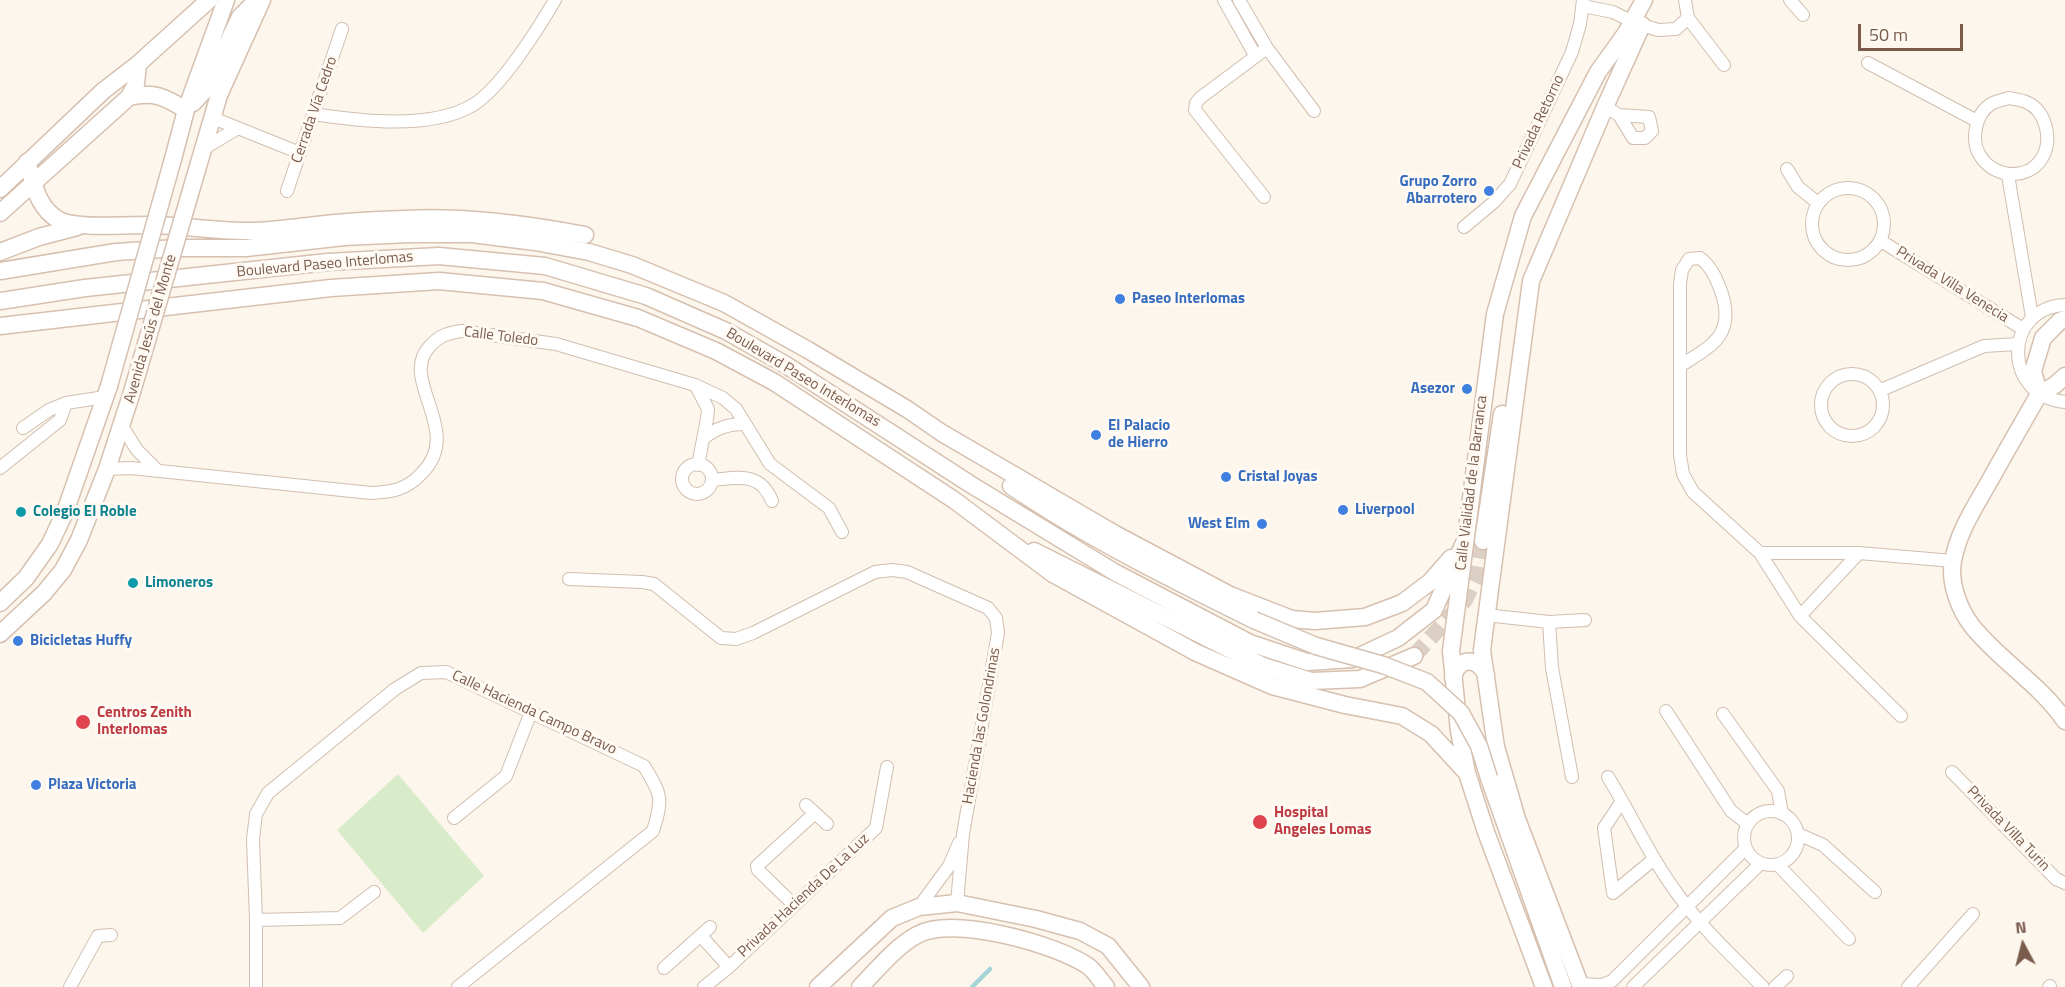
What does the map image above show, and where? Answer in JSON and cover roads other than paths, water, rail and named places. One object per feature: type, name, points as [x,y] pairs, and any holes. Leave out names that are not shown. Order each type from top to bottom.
[{"type":"main road","points":[[0,189],[103,91],[138,64],[209,0]]},
{"type":"main road","name":"Avenida Jesús del Monte","points":[[0,603],[26,578],[50,544],[65,512],[107,392],[186,110],[226,0]]},
{"type":"main road","points":[[129,97],[155,94],[186,110],[205,90],[240,17],[257,0]]},
{"type":"main road","name":"Avenida Jesús del Monte","points":[[0,634],[36,601],[63,570],[79,540],[122,426],[219,95],[262,0]]},
{"type":"main road","points":[[1632,0],[1632,26]]},
{"type":"main road","name":"Calle Vialidad de la Barranca","points":[[1581,985],[1517,819],[1496,747],[1482,650],[1531,281],[1612,111],[1632,26],[1644,0]]},
{"type":"main road","name":"Calle Vialidad de la Barranca","points":[[1544,987],[1486,832],[1467,773],[1459,731],[1451,651],[1495,314],[1523,216],[1598,72],[1632,26],[1655,0]]},
{"type":"main road","points":[[0,213],[129,97],[136,84],[138,64]]},
{"type":"main road","points":[[27,162],[39,200],[50,214],[60,221],[93,225],[164,225],[244,231],[395,219],[471,219],[534,226],[585,235]]},
{"type":"main road","points":[[0,252],[47,234],[93,225]]},
{"type":"main road","points":[[0,271],[116,252],[176,248],[246,248],[354,236],[409,234],[472,234],[589,252],[632,265],[724,303],[808,350],[907,409],[942,433],[1115,534],[1230,595],[1292,619],[1315,621],[1365,617],[1402,603],[1430,582],[1464,543]]},
{"type":"main road","name":"Boulevard Paseo Interlomas","points":[[0,301],[85,288],[328,262],[439,256],[545,266],[646,296],[726,331],[786,365],[970,484],[1116,573],[1250,642],[1307,662],[1353,659],[1398,638],[1434,610],[1464,543]]},
{"type":"main road","name":"Boulevard Paseo Interlomas","points":[[0,326],[341,288],[439,281],[543,291],[638,318],[716,351],[774,382],[954,500],[1053,574],[1194,652],[1272,686],[1345,705],[1402,716],[1431,734],[1467,773]]},
{"type":"main road","points":[[1483,541],[1510,357],[1528,299]]},
{"type":"main road","points":[[2039,394],[2032,371],[2043,338],[2065,319]]},
{"type":"main road","points":[[2065,376],[2039,394],[1965,523],[1953,561],[1952,577],[1958,599],[1972,626],[2039,689],[2065,721]]},
{"type":"main road","points":[[942,433],[962,453],[1048,511],[1123,555],[1254,620],[1317,646],[1383,665],[1427,682],[1461,713],[1479,746],[1563,987]]},
{"type":"main road","points":[[970,484],[1048,511]]},
{"type":"main road","points":[[1003,536],[1263,666],[1311,681],[1360,679],[1414,656]]},
{"type":"main road","points":[[1453,678],[1455,669],[1463,662],[1473,662],[1482,667],[1485,675]]},
{"type":"main road","points":[[818,987],[892,918],[919,907],[957,903],[1036,919],[1080,931],[1108,946],[1136,985]]},
{"type":"main road","points":[[860,987],[897,950],[918,934],[936,928],[959,927],[1031,942],[1064,953],[1090,968],[1106,987]]},
{"type":"street","points":[[313,114],[349,120],[409,121],[446,116],[474,105],[495,85],[535,32],[555,0]]},
{"type":"street","points":[[1685,0],[1688,18],[1724,65]]},
{"type":"street","points":[[1790,0],[1803,15]]},
{"type":"street","points":[[1255,55],[1226,3],[1239,1],[1267,48],[1314,111]]},
{"type":"street","points":[[1583,3],[1613,12],[1632,26],[1658,30],[1676,29],[1688,18]]},
{"type":"street","name":"Privada Retorno","points":[[1464,227],[1494,202],[1510,184],[1572,52],[1583,3]]},
{"type":"street","name":"Cerrada Vía Cedro","points":[[287,190],[342,29]]},
{"type":"street","points":[[1264,197],[1195,110],[1200,98],[1267,48]]},
{"type":"street","points":[[1868,63],[1977,122]]},
{"type":"street","points":[[2008,98],[2028,102],[2043,117],[2048,137],[2042,158],[2028,172],[2008,175],[1992,169],[1980,156],[1974,139],[1977,122],[1990,105],[2008,98]]},
{"type":"street","points":[[1612,111],[1649,117],[1652,131],[1645,138],[1633,138],[1612,111]]},
{"type":"street","points":[[213,118],[300,153]]},
{"type":"street","points":[[201,156],[238,128]]},
{"type":"street","points":[[1787,169],[1798,187],[1818,203]]},
{"type":"street","points":[[2008,175],[2032,317]]},
{"type":"street","name":"Privada Villa Venecia","points":[[1841,188],[1855,188],[1867,193],[1878,202],[1884,214],[1885,228],[1881,241],[1871,252],[1858,259],[1843,260],[1829,255],[1818,245],[1812,231],[1812,217],[1818,203],[1828,194],[1841,188]]},
{"type":"street","name":"Privada Villa Venecia","points":[[1881,241],[2023,330]]},
{"type":"street","points":[[1680,366],[1715,343],[1726,325],[1727,309],[1718,282],[1708,264],[1700,258],[1689,259],[1682,270],[1681,277],[1680,366],[1680,455],[1683,474],[1693,492],[1760,553],[1800,616],[1901,716]]},
{"type":"street","points":[[2065,305],[2043,310],[2032,317],[2023,330],[2018,344],[2018,361],[2024,378],[2039,394],[2048,399],[2065,402]]},
{"type":"street","name":"Calle Toledo","points":[[107,470],[131,468],[371,493],[394,492],[413,482],[424,472],[433,459],[437,443],[437,429],[422,381],[420,360],[431,344],[447,333],[462,331],[556,344],[695,385],[723,398],[736,409],[770,464],[829,508],[842,532]]},
{"type":"street","points":[[1881,390],[1984,346],[2018,344]]},
{"type":"street","points":[[1854,373],[1869,378],[1881,390],[1885,406],[1880,422],[1868,433],[1851,437],[1835,432],[1824,420],[1820,404],[1825,388],[1837,377],[1854,373]]},
{"type":"street","points":[[695,385],[708,409],[698,465]]},
{"type":"street","points":[[23,428],[49,410],[107,392]]},
{"type":"street","points":[[0,468],[60,420],[66,404]]},
{"type":"street","points":[[703,439],[711,432],[721,428],[732,424],[744,424]]},
{"type":"street","points":[[122,426],[137,450],[158,471]]},
{"type":"street","points":[[698,465],[709,470],[712,480],[708,488],[701,493],[692,493],[682,483],[683,473],[690,466],[698,465]]},
{"type":"street","points":[[712,480],[751,479],[768,489],[772,501]]},
{"type":"street","points":[[1760,553],[1858,553],[1953,561]]},
{"type":"street","points":[[1800,616],[1858,553]]},
{"type":"street","name":"Hacienda las Golondrinas","points":[[569,579],[654,584],[720,638],[736,639],[753,633],[875,572],[892,570],[907,572],[988,608],[996,618],[998,633],[963,834],[957,903]]},
{"type":"street","points":[[1486,615],[1549,622],[1585,620]]},
{"type":"street","points":[[1549,622],[1552,668],[1572,777]]},
{"type":"street","name":"Calle Hacienda Campo Bravo","points":[[256,987],[253,839],[256,814],[268,792],[395,688],[421,674],[446,672],[645,766],[656,786],[661,806],[653,831],[458,987]]},
{"type":"street","points":[[1666,711],[1731,811],[1748,824]]},
{"type":"street","points":[[454,818],[506,776],[531,712]]},
{"type":"street","points":[[1723,714],[1778,791],[1782,814]]},
{"type":"street","name":"Privada Hacienda De La Luz","points":[[712,985],[876,828],[887,767]]},
{"type":"street","name":"Privada Villa Turin","points":[[1952,772],[2056,879],[2065,883]]},
{"type":"street","points":[[1608,777],[1654,859],[1687,907],[1763,987]]},
{"type":"street","points":[[1622,801],[1604,828],[1613,893],[1654,859]]},
{"type":"street","points":[[794,905],[758,870],[757,866],[810,809],[827,825]]},
{"type":"street","points":[[1773,811],[1782,814],[1792,822],[1797,834],[1797,844],[1793,853],[1786,860],[1777,864],[1761,863],[1746,848],[1744,836],[1748,824],[1763,812],[1773,811]]},
{"type":"street","name":"Hacienda las Golondrinas","points":[[919,907],[949,866],[963,834]]},
{"type":"street","points":[[1797,834],[1823,845],[1875,892]]},
{"type":"street","points":[[1581,985],[1595,986],[1609,983],[1746,848]]},
{"type":"street","points":[[1635,986],[1761,863]]},
{"type":"street","points":[[1777,864],[1849,939]]},
{"type":"street","points":[[256,920],[340,918],[374,892]]},
{"type":"street","points":[[1908,987],[1972,914]]},
{"type":"street","points":[[664,968],[710,927]]},
{"type":"street","points":[[70,987],[98,936],[111,934]]},
{"type":"street","points":[[700,936],[729,967]]},
{"type":"street","points":[[1775,987],[1787,976]]},
{"type":"waterway","points":[[972,987],[990,969]]},
{"type":"tunnel","points":[[1414,656],[1465,600],[1477,575],[1483,541]]},
{"type":"place","name":"Grupo Zorro Abarrotero","points":[[1489,191]]},
{"type":"place","name":"Paseo Interlomas","points":[[1120,299]]},
{"type":"place","name":"Asezor","points":[[1467,389]]},
{"type":"place","name":"El Palacio de Hierro","points":[[1096,435]]},
{"type":"place","name":"Cristal Joyas","points":[[1226,477]]},
{"type":"place","name":"Liverpool","points":[[1343,510]]},
{"type":"place","name":"Colegio El Roble","points":[[21,512]]},
{"type":"place","name":"West Elm","points":[[1262,524]]},
{"type":"place","name":"Limoneros","points":[[133,583]]},
{"type":"place","name":"Bicicletas Huffy","points":[[18,641]]},
{"type":"place","name":"Centros Zenith Interlomas","points":[[83,722]]},
{"type":"place","name":"Plaza Victoria","points":[[36,785]]},
{"type":"place","name":"Hospital Angeles Lomas","points":[[1260,822]]}]
